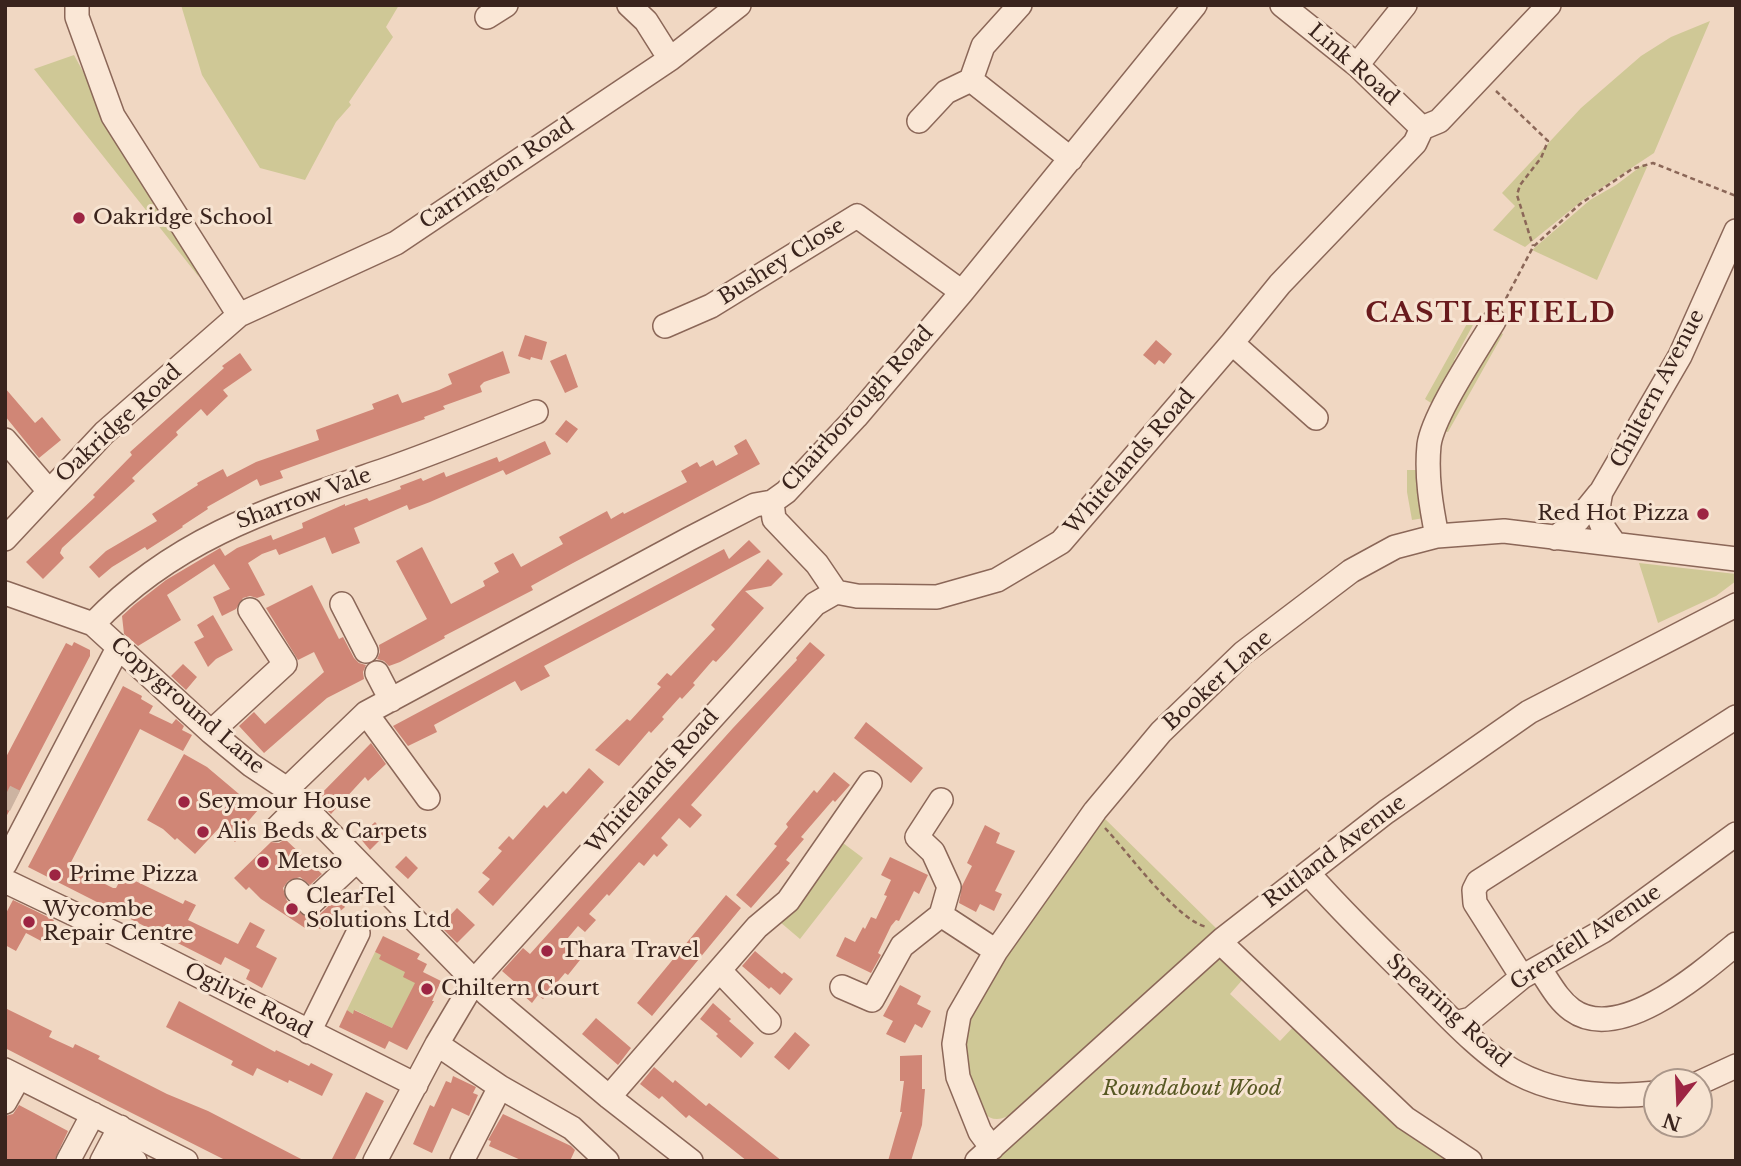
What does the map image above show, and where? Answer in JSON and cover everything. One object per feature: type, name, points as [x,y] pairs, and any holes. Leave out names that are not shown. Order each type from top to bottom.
[{"type":"street","points":[[76,5],[77,17],[113,116],[239,315]]},
{"type":"street","points":[[629,5],[646,21],[670,59]]},
{"type":"street","name":"Carrington Road","points":[[239,315],[396,243],[670,59],[739,5]]},
{"type":"street","points":[[919,121],[946,92],[971,80],[983,46],[1020,5]]},
{"type":"street","name":"Chairborough Road","points":[[276,829],[294,796],[366,713],[689,539],[755,505],[772,502],[786,492],[856,417],[962,292],[1195,5]]},
{"type":"street","name":"Link Road","points":[[1282,5],[1357,65],[1422,128]]},
{"type":"street","points":[[1357,65],[1405,5]]},
{"type":"street","name":"Whitelands Road","points":[[376,1161],[437,1044],[475,980],[815,604],[836,592],[857,596],[937,597],[997,580],[1061,542],[1280,284],[1415,143],[1422,128],[1439,121],[1549,5]]},
{"type":"street","points":[[971,80],[1071,159]]},
{"type":"street","name":"Bushey Close","points":[[665,326],[711,306],[857,216],[962,292]]},
{"type":"street","name":"Chiltern Avenue","points":[[1615,544],[1601,526],[1597,511],[1601,492],[1680,356],[1736,231]]},
{"type":"street","name":"Oakridge Road","points":[[5,539],[104,433],[239,315]]},
{"type":"street","points":[[1437,536],[1429,494],[1429,443],[1444,406],[1494,321]]},
{"type":"street","points":[[1233,342],[1316,418]]},
{"type":"street","name":"Sharrow Vale","points":[[93,624],[136,584],[185,550],[238,523],[321,490],[459,443],[536,412]]},
{"type":"street","points":[[5,440],[49,491]]},
{"type":"street","points":[[1555,538],[1578,520],[1601,492]]},
{"type":"street","points":[[772,502],[775,519],[817,564],[836,592]]},
{"type":"street","name":"Booker Lane","points":[[985,1154],[980,1132],[958,1077],[954,1044],[959,1015],[996,951],[1095,811],[1161,732],[1243,653],[1351,571],[1395,547],[1437,536],[1504,531],[1736,559]]},
{"type":"street","name":"Copyground Lane","points":[[5,593],[93,624],[211,732],[294,796],[487,994],[609,1097],[691,1161]]},
{"type":"street","points":[[342,604],[366,651]]},
{"type":"street","name":"Rutland Avenue","points":[[985,1154],[1222,940],[1386,812],[1529,712],[1736,605]]},
{"type":"street","points":[[211,732],[285,664],[250,610]]},
{"type":"street","points":[[5,864],[24,805],[118,648]]},
{"type":"street","points":[[377,673],[391,700]]},
{"type":"street","points":[[366,713],[428,798]]},
{"type":"street","points":[[1736,717],[1478,882],[1474,896],[1475,902],[1531,972],[1573,1010],[1594,1019],[1616,1018],[1673,991],[1704,971],[1736,944]]},
{"type":"street","points":[[609,1097],[757,927],[788,901],[870,783]]},
{"type":"street","points":[[842,987],[872,1000],[902,946],[941,915],[948,887],[933,852],[917,836],[941,800]]},
{"type":"street","name":"Grenfell Avenue","points":[[1463,1021],[1531,972],[1603,931],[1736,834]]},
{"type":"street","points":[[297,891],[310,904],[356,860]]},
{"type":"street","name":"Spearing Road","points":[[1309,874],[1345,914],[1516,1073],[1552,1086],[1598,1096],[1643,1094]]},
{"type":"street","name":"Ogilvie Road","points":[[5,881],[416,1085]]},
{"type":"street","points":[[941,915],[996,951]]},
{"type":"street","points":[[309,1032],[358,933]]},
{"type":"street","points":[[1222,940],[1405,1118],[1470,1161]]},
{"type":"street","points":[[720,971],[769,1022]]},
{"type":"street","points":[[437,1044],[500,1087],[572,1128],[607,1161]]},
{"type":"street","points":[[1713,1077],[1736,1066]]},
{"type":"street","points":[[5,1102],[12,1073],[186,1161]]},
{"type":"street","points":[[462,1161],[500,1087]]},
{"type":"street","points":[[68,1161],[93,1114]]},
{"type":"street","points":[[120,1127],[105,1154],[135,1161]]},
{"type":"path","points":[[1480,76],[1548,141],[1541,158],[1520,185],[1517,195],[1533,247]]},
{"type":"path","points":[[1494,321],[1533,247],[1580,204],[1632,169],[1653,163],[1736,196]]},
{"type":"path","points":[[1103,826],[1180,910],[1197,923],[1209,927],[1222,940]]},
{"type":"green space","points":[[181,5],[399,5],[386,27],[393,37],[349,102],[351,105],[336,122],[305,180],[260,168],[202,75]]},
{"type":"green space","points":[[1710,21],[1654,153],[1583,200],[1525,247],[1493,230],[1515,206],[1502,193],[1581,108],[1641,56],[1671,37]]},
{"type":"green space","points":[[74,55],[117,134],[181,232],[199,277],[34,69]]},
{"type":"green space","points":[[1644,164],[1647,167],[1597,280],[1532,250],[1590,200]]},
{"type":"green space","points":[[1469,320],[1474,323],[1454,360],[1458,363],[1434,405],[1425,399]]},
{"type":"green space","points":[[1497,331],[1503,334],[1448,432],[1438,430]]},
{"type":"green space","points":[[1407,470],[1417,470],[1424,518],[1412,520],[1407,492]]},
{"type":"green space","points":[[1639,563],[1736,574],[1736,581],[1716,596],[1658,623]]},
{"type":"green space","points":[[1102,816],[1217,929],[1008,1116],[998,1119],[990,1117],[983,1112],[974,1095],[960,1046],[960,1031],[968,1007]]},
{"type":"green space","points":[[843,843],[863,858],[800,939],[780,922],[794,908]]},
{"type":"green space","points":[[375,952],[404,966],[419,985],[404,1006],[396,1030],[355,1010],[353,1014],[347,1010]]},
{"type":"green space","name":"Roundabout Wood","points":[[1219,954],[1244,978],[1230,994],[1280,1041],[1296,1024],[1456,1161],[984,1161]]},
{"type":"building","points":[[525,335],[547,342],[542,360],[518,356]]},
{"type":"building","points":[[1156,340],[1172,354],[1164,364],[1159,360],[1155,365],[1143,355]]},
{"type":"building","points":[[503,351],[510,373],[484,382],[480,386],[482,392],[443,406],[445,409],[424,417],[425,419],[280,471],[283,478],[260,486],[257,479],[207,507],[208,509],[183,527],[147,550],[145,547],[112,567],[99,578],[89,567],[106,551],[157,521],[152,514],[223,469],[227,477],[256,462],[319,440],[316,430],[374,409],[372,404],[398,394],[402,403],[439,390],[452,384],[448,374]]},
{"type":"building","points":[[240,353],[252,370],[223,390],[228,396],[207,416],[201,409],[176,432],[178,435],[132,478],[135,481],[62,548],[60,553],[64,558],[43,579],[26,562],[95,497],[93,495],[132,455],[130,452],[224,368],[222,366]]},
{"type":"building","points":[[566,354],[578,387],[565,393],[550,361]]},
{"type":"building","points":[[5,388],[35,423],[42,417],[61,440],[39,458],[5,416]]},
{"type":"building","points":[[566,420],[578,429],[567,443],[555,434]]},
{"type":"building","points":[[746,439],[760,464],[531,586],[533,590],[400,662],[389,666],[377,659],[379,645],[427,619],[396,561],[422,547],[451,604],[485,586],[483,581],[499,572],[494,563],[513,553],[521,567],[563,544],[559,537],[607,511],[611,519],[687,482],[681,471],[697,462],[700,467],[713,460],[716,466],[738,454],[734,446]]},
{"type":"building","points":[[545,441],[551,454],[506,475],[503,470],[430,502],[409,510],[407,505],[354,528],[360,543],[332,554],[325,537],[279,555],[276,549],[262,554],[248,563],[265,595],[243,598],[236,609],[222,616],[213,597],[230,589],[214,564],[167,595],[181,620],[138,646],[124,634],[122,616],[134,605],[166,580],[220,548],[225,556],[237,548],[271,535],[273,540],[303,528],[302,523],[345,504],[367,498],[369,501],[421,478],[423,481],[444,472],[446,477],[497,457],[499,462]]},
{"type":"building","points":[[749,540],[761,552],[544,666],[550,676],[521,691],[515,681],[434,725],[437,732],[408,746],[393,726],[724,549],[729,559]]},
{"type":"building","points":[[768,559],[783,574],[771,586],[745,591],[764,608],[729,648],[716,662],[713,660],[693,683],[695,685],[682,699],[680,697],[662,717],[664,719],[651,733],[649,731],[619,766],[595,750],[627,719],[630,721],[661,687],[657,684],[667,673],[671,676],[715,629],[711,625]]},
{"type":"building","points":[[312,585],[339,639],[343,637],[354,658],[366,665],[364,679],[327,698],[264,753],[239,726],[254,712],[265,724],[324,672],[314,652],[298,660],[266,608]]},
{"type":"building","points":[[213,615],[233,650],[216,659],[208,667],[194,642],[204,637],[197,625]]},
{"type":"building","points":[[74,642],[90,650],[90,656],[5,819],[5,759],[66,643],[72,646]]},
{"type":"building","points":[[810,642],[825,655],[691,805],[702,815],[690,828],[679,818],[661,838],[668,845],[657,857],[654,854],[644,866],[639,862],[609,896],[607,894],[589,914],[596,920],[585,932],[578,926],[562,945],[580,960],[543,999],[538,995],[532,1003],[522,994],[525,991],[502,971],[523,948],[530,954],[797,660]]},
{"type":"building","points":[[183,664],[197,677],[186,690],[171,676]]},
{"type":"building","points":[[123,686],[142,696],[141,699],[153,706],[149,713],[172,724],[176,719],[184,726],[182,730],[192,735],[183,751],[140,729],[69,866],[113,888],[116,888],[123,875],[183,904],[185,900],[196,905],[188,920],[238,944],[250,922],[265,930],[256,947],[277,958],[262,988],[246,979],[250,970],[225,957],[221,965],[28,867]]},
{"type":"building","points":[[866,722],[923,768],[911,783],[854,738]]},
{"type":"building","points":[[371,743],[386,764],[368,781],[365,777],[331,814],[316,799]]},
{"type":"building","points":[[184,754],[207,767],[258,810],[245,825],[248,828],[235,842],[219,828],[195,854],[177,838],[175,840],[147,820]]},
{"type":"building","points":[[589,768],[604,782],[493,906],[478,892],[490,879],[482,873],[502,851],[498,848],[509,836],[513,840],[544,805],[547,808],[563,791],[566,794]]},
{"type":"building","points":[[834,772],[850,785],[801,837],[804,839],[786,860],[790,863],[751,908],[736,895],[777,846],[774,844],[788,827],[786,824],[814,790],[817,793]]},
{"type":"building","points":[[375,822],[386,834],[370,850],[359,837]]},
{"type":"building","points":[[985,825],[1000,833],[996,843],[1015,851],[995,891],[1002,894],[994,911],[980,904],[976,912],[959,903],[962,886],[972,866],[967,863]]},
{"type":"building","points":[[285,839],[322,874],[310,885],[300,877],[288,881],[283,888],[287,901],[307,918],[319,915],[337,898],[345,907],[320,929],[312,924],[308,930],[261,899],[249,887],[246,890],[234,878],[271,842],[279,843]]},
{"type":"building","points":[[406,856],[418,868],[408,879],[395,867]]},
{"type":"building","points":[[890,857],[928,875],[919,894],[914,891],[899,921],[896,920],[891,926],[878,953],[881,955],[871,973],[836,956],[845,937],[855,942],[871,917],[876,919],[891,880],[881,875]]},
{"type":"building","points":[[726,895],[741,908],[652,1016],[637,1003]]},
{"type":"building","name":"Wycombe Repair Centre","points":[[13,900],[54,920],[43,942],[26,933],[16,951],[5,945],[5,915]]},
{"type":"building","points":[[457,908],[475,925],[457,943],[440,926]]},
{"type":"building","name":"Chiltern Court","points":[[383,936],[420,954],[417,959],[427,964],[423,972],[441,981],[434,1001],[407,1050],[389,1041],[385,1049],[339,1027],[347,1010],[353,1014],[354,1010],[392,1028],[415,983],[403,977],[405,972],[379,959],[381,955],[375,952]]},
{"type":"building","points":[[755,951],[782,974],[784,972],[793,979],[780,995],[742,966]]},
{"type":"building","points":[[900,985],[921,996],[917,1004],[931,1011],[922,1028],[915,1024],[905,1043],[886,1034],[893,1021],[883,1016]]},
{"type":"building","points":[[179,1001],[275,1052],[276,1050],[309,1066],[311,1063],[333,1074],[322,1096],[257,1068],[253,1076],[231,1065],[233,1061],[166,1027]]},
{"type":"building","points":[[713,1003],[754,1043],[741,1058],[700,1019]]},
{"type":"building","points":[[5,1008],[52,1031],[49,1037],[73,1048],[75,1044],[100,1056],[98,1059],[305,1161],[227,1161],[108,1101],[5,1048]]},
{"type":"building","points":[[596,1018],[631,1048],[618,1065],[582,1034]]},
{"type":"building","points":[[795,1032],[810,1045],[789,1070],[774,1057]]},
{"type":"building","points":[[922,1055],[922,1089],[925,1089],[922,1125],[911,1161],[888,1161],[902,1112],[904,1081],[900,1081],[900,1056]]},
{"type":"building","points":[[654,1067],[673,1083],[675,1080],[706,1106],[709,1103],[782,1161],[747,1161],[689,1115],[686,1118],[662,1096],[659,1099],[640,1084]]},
{"type":"building","points":[[453,1076],[476,1087],[473,1093],[478,1095],[469,1116],[452,1108],[432,1153],[413,1144],[430,1105],[434,1107],[446,1081],[451,1083]]},
{"type":"building","points":[[366,1092],[384,1101],[354,1161],[331,1161]]},
{"type":"building","points":[[19,1105],[68,1131],[54,1161],[5,1161],[5,1116],[13,1114]]},
{"type":"building","points":[[503,1114],[571,1146],[575,1150],[570,1161],[523,1161],[489,1146],[491,1141],[488,1140]]},
{"type":"tunnel","points":[[5,796],[15,801]]},
{"type":"place","name":"Oakridge School","points":[[79,218]]},
{"type":"place","name":"Red Hot Pizza","points":[[1703,514]]},
{"type":"place","name":"Seymour House","points":[[184,802]]},
{"type":"place","name":"Alis Beds & Carpets","points":[[203,832]]},
{"type":"place","name":"Metso","points":[[263,862]]},
{"type":"place","name":"Prime Pizza","points":[[55,875]]},
{"type":"place","name":"ClearTel Solutions Ltd","points":[[292,909]]},
{"type":"place","name":"Wycombe Repair Centre","points":[[29,922]]},
{"type":"place","name":"Thara Travel","points":[[547,951]]},
{"type":"place","name":"Chiltern Court","points":[[427,989]]},
{"type":"district","name":"CASTLEFIELD","points":[[1491,314]]}]
